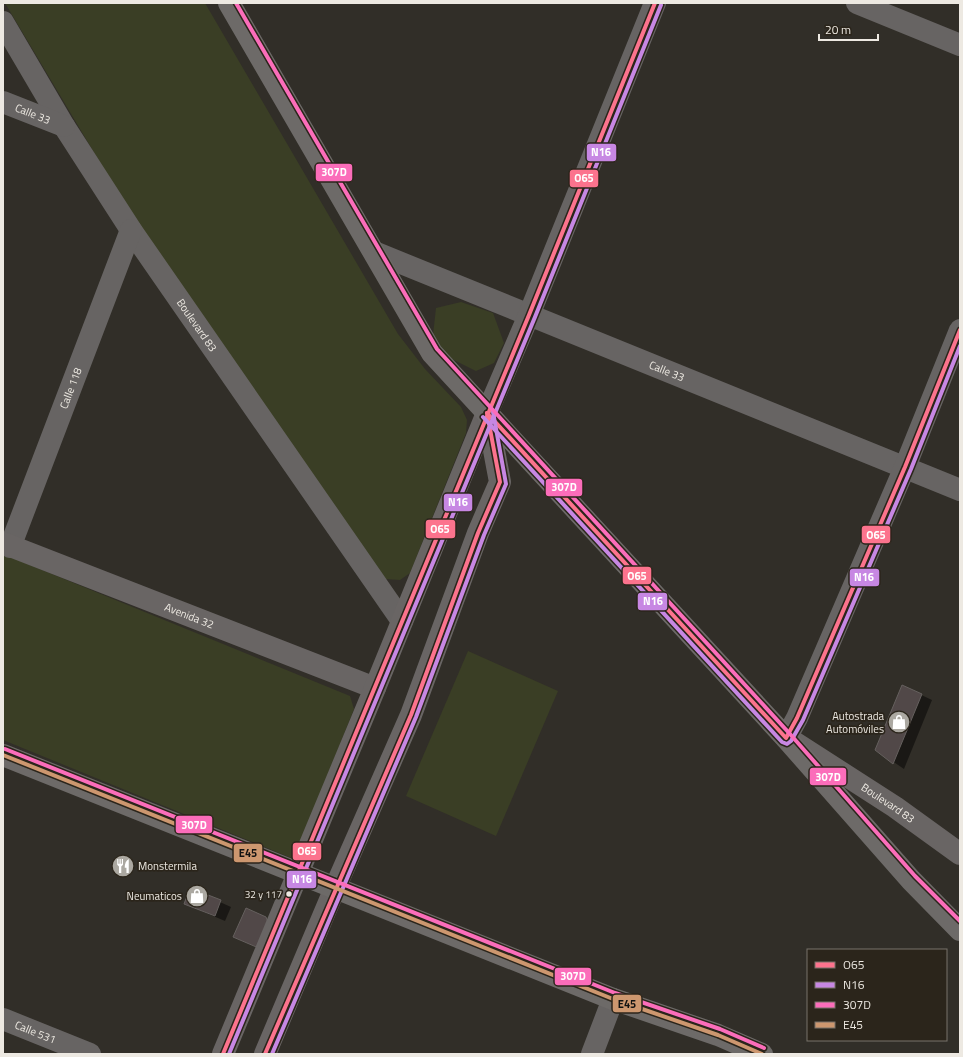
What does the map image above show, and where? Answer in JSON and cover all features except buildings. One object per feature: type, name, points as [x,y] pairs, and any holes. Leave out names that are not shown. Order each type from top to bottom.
[{"type":"highway","name":"Boulevard 83","points":[[229,3],[432,353],[786,738]]},
{"type":"highway","points":[[786,738],[911,880],[960,930]]},
{"type":"highway","points":[[3,755],[613,999],[718,1035],[762,1054]]},
{"type":"street","points":[[223,1054],[487,413],[529,315],[655,3]]},
{"type":"street","points":[[857,3],[960,45]]},
{"type":"street","name":"Boulevard 83","points":[[3,22],[64,126],[131,230],[402,621]]},
{"type":"street","name":"Calle 33","points":[[3,102],[64,126]]},
{"type":"street","name":"Calle 118","points":[[7,545],[131,230]]},
{"type":"street","name":"Calle 33","points":[[374,252],[960,490]]},
{"type":"street","points":[[786,738],[797,718],[905,467],[960,330]]},
{"type":"street","points":[[265,1054],[335,888],[411,715],[478,533],[500,482],[487,413]]},
{"type":"street","name":"Avenida 32","points":[[7,545],[375,688]]},
{"type":"street","name":"Boulevard 83","points":[[786,738],[895,807],[960,854]]},
{"type":"street","points":[[592,1054],[613,999]]},
{"type":"street","name":"Calle 531","points":[[3,1019],[90,1054]]},
{"type":"green space","points":[[5,3],[205,3],[398,334],[425,369],[461,407],[467,420],[466,433],[410,573],[400,580],[385,579],[139,228]]},
{"type":"green space","points":[[461,302],[493,313],[504,343],[494,363],[476,371],[444,355],[433,335],[436,308]]},
{"type":"green space","points":[[3,554],[350,696],[354,709],[294,859],[3,740]]},
{"type":"green space","points":[[468,651],[558,691],[496,836],[406,796]]},
{"type":"transit line","name":"307D","points":[[236,3],[437,349],[790,734],[915,876],[960,921]]},
{"type":"transit line","name":"O65","points":[[223,1054],[529,315],[655,3]]},
{"type":"transit line","name":"N16","points":[[229,1054],[535,317],[661,5]]},
{"type":"transit line","name":"O65","points":[[487,413],[786,738],[797,718],[905,467],[960,330]]},
{"type":"transit line","name":"N16","points":[[483,417],[782,742],[787,744],[791,741],[803,720],[911,469],[960,346]]},
{"type":"transit line","name":"N16","points":[[272,1054],[416,717],[484,535],[506,484],[493,412]]},
{"type":"transit line","name":"O65","points":[[265,1054],[411,715],[478,533],[500,482],[487,413]]},
{"type":"transit line","name":"307D","points":[[5,749],[615,993],[720,1029],[764,1048]]},
{"type":"transit line","name":"E45","points":[[3,755],[613,999],[718,1035],[762,1054]]},
{"type":"place","name":"Autostrada Automóviles","points":[[899,722]]},
{"type":"place","name":"Monstermila","points":[[123,866]]},
{"type":"place","name":"32 y 117","points":[[289,894]]},
{"type":"place","name":"Neumaticos","points":[[197,896]]}]
